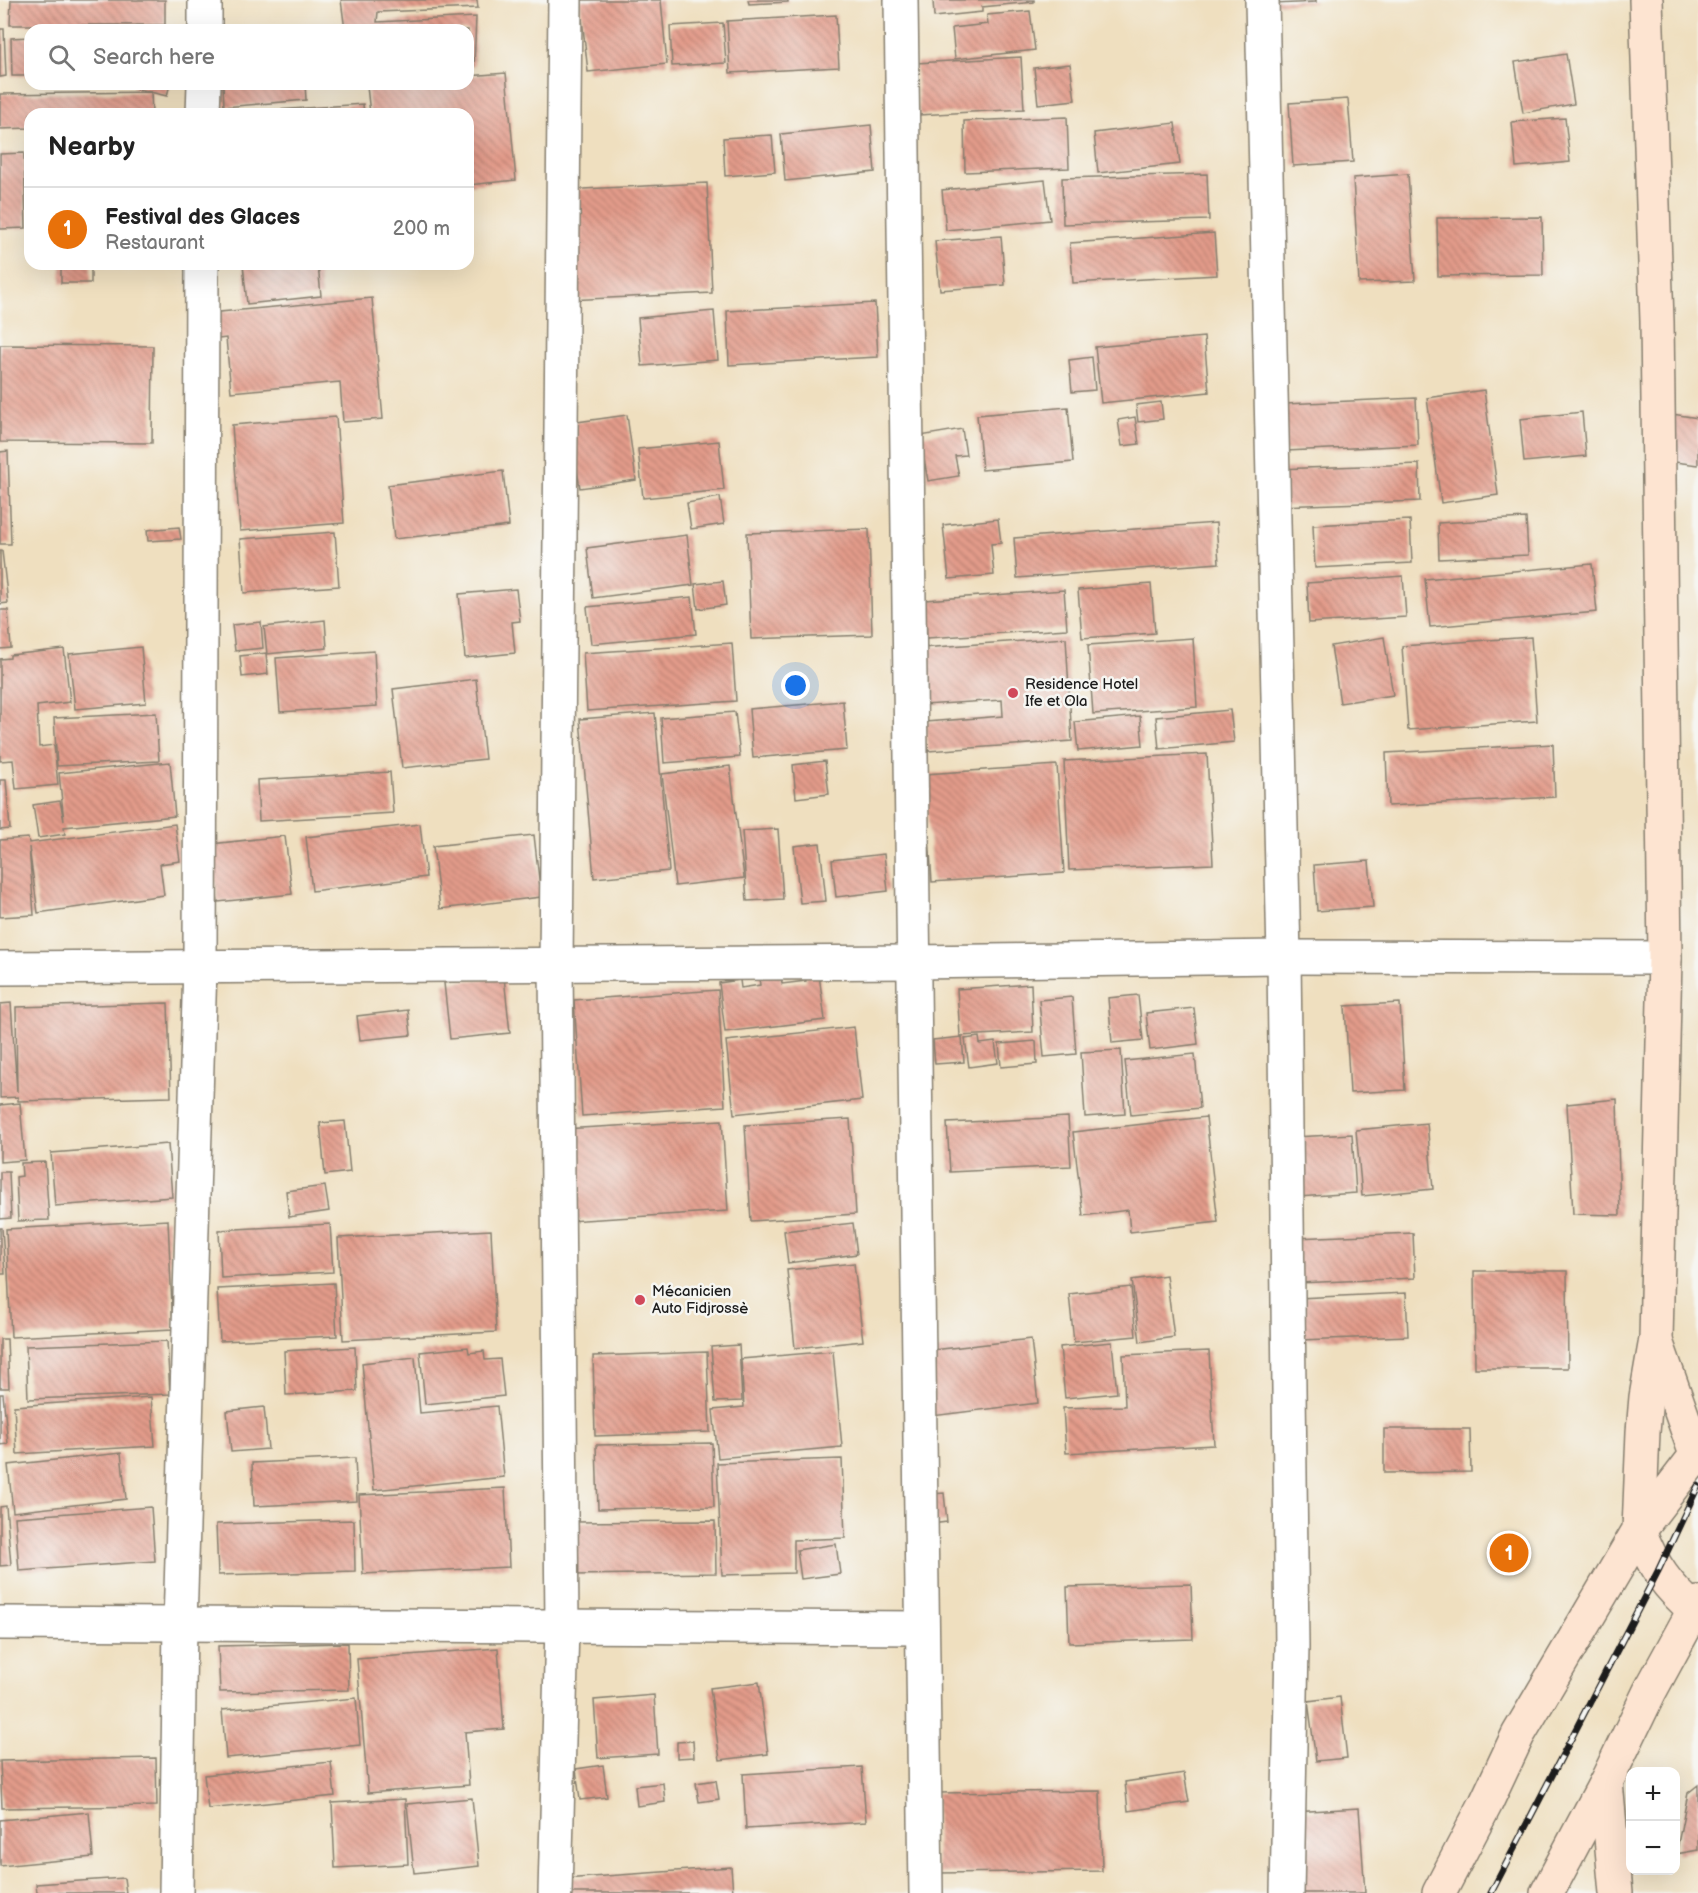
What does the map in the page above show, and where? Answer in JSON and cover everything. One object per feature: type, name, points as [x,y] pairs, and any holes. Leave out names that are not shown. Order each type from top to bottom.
[{"type":"main road","points":[[1547,1893],[1606,1782],[1650,1691],[1697,1609],[1672,1591],[1649,1556],[1639,1530],[1646,1397],[1656,1339],[1665,958],[1657,321],[1646,0]]},
{"type":"main road","points":[[1439,1893],[1518,1735],[1639,1530],[1697,1456],[1656,1339]]},
{"type":"main road","points":[[1606,1782],[1616,1893]]},
{"type":"street","points":[[205,24],[206,0]]},
{"type":"street","points":[[555,1893],[562,1626],[556,964],[565,0]]},
{"type":"street","points":[[901,0],[926,1893]]},
{"type":"street","points":[[1262,0],[1284,957],[1292,1647],[1287,1893]]},
{"type":"street","points":[[203,108],[204,90]]},
{"type":"street","points":[[176,1893],[180,1624],[200,966],[202,270]]},
{"type":"street","points":[[0,968],[914,962],[1284,957],[1665,958]]},
{"type":"street","points":[[0,1623],[922,1628]]},
{"type":"building","points":[[11,0],[165,0],[165,24],[10,25]]},
{"type":"building","points":[[341,0],[477,0],[478,8],[378,12],[377,22],[476,17],[474,66],[474,24],[344,24]]},
{"type":"building","points":[[580,0],[661,0],[667,64],[588,72]]},
{"type":"building","points":[[748,0],[788,0],[788,2],[749,4]]},
{"type":"building","points":[[933,0],[1034,0],[1034,2],[982,7],[982,12],[934,17]]},
{"type":"building","points":[[1249,0],[1316,0],[1316,2],[1250,5]]},
{"type":"building","points":[[1030,11],[1035,50],[955,59],[952,28],[988,24],[987,15]]},
{"type":"building","points":[[836,15],[839,67],[730,73],[727,21]]},
{"type":"building","points":[[723,23],[726,63],[672,66],[670,26]]},
{"type":"building","points":[[0,29],[4,29],[6,76],[0,77]]},
{"type":"building","points":[[24,37],[24,76],[12,76],[11,38]]},
{"type":"building","points":[[1566,54],[1574,104],[1523,113],[1515,62]]},
{"type":"building","points":[[1021,57],[1024,109],[919,115],[916,63]]},
{"type":"building","points":[[1070,64],[1075,100],[1038,104],[1034,68]]},
{"type":"building","points":[[506,73],[516,180],[474,184],[474,108],[369,108],[367,90],[474,90],[474,76]]},
{"type":"building","points":[[142,90],[168,90],[167,96]]},
{"type":"building","points":[[223,90],[305,90],[306,100],[224,107]]},
{"type":"building","points":[[151,92],[152,108],[24,108],[24,128],[0,129],[0,94]]},
{"type":"building","points":[[1348,99],[1353,162],[1293,166],[1289,103]]},
{"type":"building","points":[[363,104],[363,108],[306,108]]},
{"type":"building","points":[[1067,117],[1069,168],[965,172],[964,121]]},
{"type":"building","points":[[1565,118],[1570,162],[1516,167],[1512,122]]},
{"type":"building","points":[[1175,123],[1180,164],[1098,173],[1094,133]]},
{"type":"building","points":[[871,125],[875,172],[785,181],[781,134]]},
{"type":"building","points":[[772,135],[775,172],[725,176],[723,138]]},
{"type":"building","points":[[24,153],[24,228],[0,229],[0,154]]},
{"type":"building","points":[[1207,174],[1209,220],[1063,224],[1062,178]]},
{"type":"building","points":[[1408,174],[1415,281],[1359,283],[1353,178]]},
{"type":"building","points":[[1045,180],[1050,220],[946,230],[942,190]]},
{"type":"building","points":[[707,183],[712,293],[568,300],[562,190]]},
{"type":"building","points":[[1542,217],[1543,275],[1438,276],[1437,218]]},
{"type":"building","points":[[1214,233],[1217,275],[1073,283],[1070,243]]},
{"type":"building","points":[[1001,236],[1005,285],[940,290],[935,241]]},
{"type":"building","points":[[61,270],[91,270],[91,283],[61,283]]},
{"type":"building","points":[[244,270],[319,270],[321,296],[247,304]]},
{"type":"building","points":[[372,298],[383,419],[343,422],[340,382],[231,392],[226,338],[211,340],[209,313]]},
{"type":"building","points":[[875,303],[878,357],[729,365],[727,311]]},
{"type":"building","points":[[714,311],[718,360],[642,366],[638,318]]},
{"type":"building","points":[[1204,337],[1209,392],[1101,403],[1095,347]]},
{"type":"building","points":[[0,345],[153,346],[152,443],[0,442]]},
{"type":"building","points":[[1092,357],[1095,390],[1072,392],[1069,360]]},
{"type":"building","points":[[1484,390],[1498,495],[1441,503],[1427,398]]},
{"type":"building","points":[[1416,398],[1418,445],[1263,452],[1261,405]]},
{"type":"building","points":[[1161,402],[1163,419],[1138,422],[1136,405]]},
{"type":"building","points":[[1068,407],[1073,462],[982,470],[977,415]]},
{"type":"building","points":[[1582,412],[1586,456],[1524,462],[1520,419]]},
{"type":"building","points":[[1672,414],[1698,418],[1698,465],[1667,461]]},
{"type":"building","points":[[627,415],[636,480],[580,488],[570,423]]},
{"type":"building","points":[[336,417],[344,523],[240,531],[232,425]]},
{"type":"building","points":[[1135,417],[1139,444],[1122,446],[1118,420]]},
{"type":"building","points":[[962,429],[966,455],[955,456],[959,476],[928,481],[920,436]]},
{"type":"building","points":[[719,441],[724,490],[643,498],[638,449]]},
{"type":"building","points":[[8,451],[11,544],[0,544],[0,452]]},
{"type":"building","points":[[1419,464],[1420,501],[1278,506],[1276,469]]},
{"type":"building","points":[[503,471],[509,526],[394,539],[388,485]]},
{"type":"building","points":[[720,497],[724,524],[691,529],[687,503]]},
{"type":"building","points":[[1526,518],[1528,555],[1439,559],[1438,523]]},
{"type":"building","points":[[998,519],[1001,543],[991,544],[994,575],[949,579],[943,525]]},
{"type":"building","points":[[1410,520],[1412,563],[1315,568],[1313,525]]},
{"type":"building","points":[[1216,523],[1219,563],[1017,578],[1014,538]]},
{"type":"building","points":[[179,527],[181,539],[148,541],[147,530]]},
{"type":"building","points":[[869,529],[872,635],[751,639],[747,533]]},
{"type":"building","points":[[335,532],[339,586],[244,593],[240,539]]},
{"type":"building","points":[[687,535],[693,585],[593,598],[587,548]]},
{"type":"building","points":[[0,551],[2,551],[8,603],[0,604]]},
{"type":"building","points":[[1592,564],[1597,612],[1430,627],[1425,579]]},
{"type":"building","points":[[1403,576],[1406,617],[1309,623],[1307,583]]},
{"type":"building","points":[[723,581],[726,605],[698,609],[695,584]]},
{"type":"building","points":[[1151,584],[1155,633],[1082,638],[1078,590]]},
{"type":"building","points":[[516,589],[520,621],[512,622],[515,653],[465,658],[459,594]]},
{"type":"building","points":[[1064,590],[1067,629],[927,638],[925,600]]},
{"type":"building","points":[[692,597],[696,634],[591,644],[587,607]]},
{"type":"building","points":[[0,610],[8,610],[11,648],[0,649]]},
{"type":"building","points":[[325,620],[327,648],[267,654],[264,627]]},
{"type":"building","points":[[261,622],[263,648],[235,651],[232,625]]},
{"type":"building","points":[[1384,637],[1393,695],[1340,703],[1331,646]]},
{"type":"building","points":[[1531,637],[1537,721],[1408,730],[1402,646]]},
{"type":"building","points":[[1066,638],[1072,741],[928,751],[926,722],[1003,716],[1002,700],[924,705],[921,648]]},
{"type":"building","points":[[1193,638],[1197,707],[1093,714],[1088,645]]},
{"type":"building","points":[[732,643],[736,701],[587,711],[583,653]]},
{"type":"building","points":[[141,647],[146,703],[75,709],[69,654]]},
{"type":"building","points":[[64,649],[70,702],[37,706],[39,747],[54,745],[58,785],[16,789],[13,760],[0,761],[0,659],[10,658],[10,655]]},
{"type":"building","points":[[374,651],[377,706],[280,712],[276,658]]},
{"type":"building","points":[[266,653],[268,674],[242,677],[240,656]]},
{"type":"building","points":[[476,679],[485,759],[402,768],[393,689]]},
{"type":"building","points":[[843,701],[847,750],[753,758],[749,709]]},
{"type":"building","points":[[1230,710],[1234,742],[1159,749],[1156,717]]},
{"type":"building","points":[[735,712],[740,757],[664,763],[661,718]]},
{"type":"building","points":[[156,713],[159,761],[57,766],[54,718]]},
{"type":"building","points":[[655,713],[669,871],[594,878],[580,719]]},
{"type":"building","points":[[1140,716],[1143,745],[1078,751],[1075,722]]},
{"type":"building","points":[[1553,744],[1555,797],[1388,806],[1386,753]]},
{"type":"building","points":[[1207,754],[1213,864],[1069,870],[1064,761]]},
{"type":"building","points":[[825,761],[829,794],[796,798],[793,765]]},
{"type":"building","points":[[170,762],[175,816],[64,827],[65,834],[38,838],[33,805],[60,801],[64,821],[59,773]]},
{"type":"building","points":[[1057,765],[1064,873],[932,882],[925,774]]},
{"type":"building","points":[[730,766],[744,878],[675,886],[662,774]]},
{"type":"building","points":[[390,772],[393,813],[259,821],[257,780]]},
{"type":"building","points":[[0,780],[6,780],[10,829],[0,830]]},
{"type":"building","points":[[175,824],[180,861],[160,864],[164,895],[38,913],[29,847],[34,915],[0,917],[0,840],[28,838],[29,843]]},
{"type":"building","points":[[420,824],[426,877],[312,891],[306,837]]},
{"type":"building","points":[[778,829],[783,899],[747,901],[742,831]]},
{"type":"building","points":[[534,835],[541,897],[440,909],[433,846]]},
{"type":"building","points":[[285,836],[292,894],[218,902],[211,844]]},
{"type":"building","points":[[820,843],[826,901],[800,903],[794,846]]},
{"type":"building","points":[[884,854],[888,891],[836,897],[832,860]]},
{"type":"building","points":[[1369,861],[1373,907],[1317,911],[1314,865]]},
{"type":"building","points":[[780,968],[782,984],[806,981],[806,976],[819,975],[825,1020],[725,1032],[719,983],[740,980],[741,988],[760,985],[758,971]]},
{"type":"building","points":[[504,977],[510,1033],[450,1039],[444,983]]},
{"type":"building","points":[[1031,984],[1033,1032],[960,1036],[957,989]]},
{"type":"building","points":[[718,990],[725,1106],[582,1116],[574,1000]]},
{"type":"building","points":[[1138,995],[1143,1040],[1112,1043],[1108,998]]},
{"type":"building","points":[[1072,997],[1076,1054],[1044,1057],[1039,1000]]},
{"type":"building","points":[[11,1003],[17,1092],[16,1007],[168,1003],[171,1097],[18,1101],[18,1097],[0,1098],[0,1004]]},
{"type":"building","points":[[1400,1003],[1405,1090],[1350,1093],[1345,1006]]},
{"type":"building","points":[[1194,1008],[1198,1044],[1150,1050],[1146,1013]]},
{"type":"building","points":[[408,1010],[411,1035],[360,1040],[357,1016]]},
{"type":"building","points":[[854,1027],[862,1100],[734,1114],[726,1041]]},
{"type":"building","points":[[962,1037],[964,1062],[935,1064],[933,1040]]},
{"type":"building","points":[[979,1037],[980,1044],[995,1042],[998,1063],[969,1067],[965,1039]]},
{"type":"building","points":[[1036,1041],[1037,1064],[1001,1067],[999,1044]]},
{"type":"building","points":[[1121,1050],[1125,1114],[1085,1117],[1081,1052]]},
{"type":"building","points":[[1195,1054],[1200,1108],[1131,1115],[1125,1061]]},
{"type":"building","points":[[1617,1099],[1620,1215],[1573,1214],[1567,1104]]},
{"type":"building","points":[[20,1103],[25,1160],[0,1162],[0,1105]]},
{"type":"building","points":[[1068,1117],[1071,1166],[950,1172],[947,1123]]},
{"type":"building","points":[[1206,1117],[1218,1222],[1130,1232],[1128,1210],[1083,1216],[1073,1132]]},
{"type":"building","points":[[850,1119],[856,1214],[751,1221],[745,1125]]},
{"type":"building","points":[[722,1120],[728,1211],[568,1221],[563,1129]]},
{"type":"building","points":[[345,1121],[350,1172],[325,1175],[320,1123]]},
{"type":"building","points":[[1427,1123],[1433,1189],[1362,1196],[1356,1130]]},
{"type":"building","points":[[1352,1134],[1356,1193],[1298,1197],[1294,1137]]},
{"type":"building","points":[[168,1144],[172,1197],[55,1206],[51,1153]]},
{"type":"building","points":[[45,1162],[49,1220],[18,1221],[16,1177],[22,1176],[21,1163]]},
{"type":"building","points":[[0,1172],[9,1172],[11,1218],[0,1219]]},
{"type":"building","points":[[325,1186],[329,1211],[289,1217],[286,1191]]},
{"type":"building","points":[[168,1220],[173,1329],[11,1337],[6,1229]]},
{"type":"building","points":[[853,1223],[857,1254],[788,1263],[784,1231]]},
{"type":"building","points":[[330,1224],[333,1272],[221,1278],[219,1230]]},
{"type":"building","points":[[0,1228],[2,1228],[5,1274],[0,1274]]},
{"type":"building","points":[[491,1230],[496,1332],[343,1340],[338,1238]]},
{"type":"building","points":[[1413,1233],[1415,1278],[1298,1283],[1296,1238]]},
{"type":"building","points":[[854,1263],[863,1341],[795,1348],[787,1270]]},
{"type":"building","points":[[1474,1271],[1567,1271],[1568,1368],[1475,1368]]},
{"type":"building","points":[[1166,1275],[1174,1337],[1140,1342],[1132,1280]]},
{"type":"building","points":[[334,1283],[337,1336],[220,1341],[217,1289]]},
{"type":"building","points":[[1131,1287],[1136,1336],[1074,1342],[1069,1294]]},
{"type":"building","points":[[1406,1293],[1408,1336],[1300,1340],[1298,1298]]},
{"type":"building","points":[[0,1339],[7,1339],[9,1388],[0,1388]]},
{"type":"building","points":[[1031,1339],[1038,1403],[932,1416],[924,1351]]},
{"type":"building","points":[[167,1341],[170,1394],[28,1399],[26,1346]]},
{"type":"building","points":[[1112,1342],[1117,1393],[1065,1398],[1060,1347]]},
{"type":"building","points":[[739,1345],[742,1401],[715,1402],[711,1347]]},
{"type":"building","points":[[355,1347],[357,1391],[286,1395],[284,1351]]},
{"type":"building","points":[[468,1347],[469,1353],[484,1351],[485,1360],[500,1359],[504,1396],[425,1404],[420,1352]]},
{"type":"building","points":[[833,1351],[842,1447],[718,1458],[713,1410],[744,1407],[741,1359]]},
{"type":"building","points":[[1209,1351],[1214,1445],[1066,1453],[1063,1408],[1125,1406],[1123,1355]]},
{"type":"building","points":[[707,1352],[710,1432],[595,1436],[593,1356]]},
{"type":"building","points":[[415,1357],[420,1413],[497,1406],[504,1477],[374,1490],[362,1363]]},
{"type":"building","points":[[0,1394],[3,1394],[8,1444],[0,1445]]},
{"type":"building","points":[[151,1397],[155,1446],[17,1454],[14,1406]]},
{"type":"building","points":[[264,1407],[268,1449],[231,1452],[227,1411]]},
{"type":"building","points":[[1384,1429],[1470,1429],[1471,1472],[1384,1473]]},
{"type":"building","points":[[712,1443],[714,1507],[598,1509],[596,1445]]},
{"type":"building","points":[[121,1453],[126,1499],[13,1512],[8,1465]]},
{"type":"building","points":[[355,1458],[357,1501],[254,1506],[252,1463]]},
{"type":"building","points":[[842,1459],[845,1538],[794,1540],[794,1573],[722,1575],[717,1463]]},
{"type":"building","points":[[505,1488],[509,1567],[363,1574],[359,1495]]},
{"type":"building","points":[[944,1493],[947,1522],[923,1525],[920,1495]]},
{"type":"building","points":[[6,1506],[11,1565],[0,1566],[0,1507]]},
{"type":"building","points":[[151,1507],[155,1561],[19,1571],[15,1517]]},
{"type":"building","points":[[354,1520],[355,1571],[218,1575],[216,1524]]},
{"type":"building","points":[[715,1521],[716,1573],[571,1575],[571,1522]]},
{"type":"building","points":[[836,1544],[840,1574],[801,1579],[797,1550]]},
{"type":"building","points":[[1191,1584],[1193,1639],[1069,1643],[1067,1587]]},
{"type":"building","points":[[348,1643],[349,1690],[220,1692],[218,1646]]},
{"type":"building","points":[[498,1648],[504,1729],[465,1732],[469,1785],[368,1793],[357,1659]]},
{"type":"building","points":[[759,1682],[768,1754],[720,1760],[710,1688]]},
{"type":"building","points":[[654,1695],[658,1754],[598,1758],[594,1700]]},
{"type":"building","points":[[1340,1697],[1347,1758],[1316,1761],[1308,1701]]},
{"type":"building","points":[[356,1698],[360,1745],[226,1758],[222,1710]]},
{"type":"building","points":[[693,1741],[694,1757],[677,1758],[677,1742]]},
{"type":"building","points":[[156,1758],[157,1806],[2,1808],[0,1761]]},
{"type":"building","points":[[331,1762],[335,1796],[208,1809],[204,1775]]},
{"type":"building","points":[[603,1765],[607,1797],[580,1800],[576,1769]]},
{"type":"building","points":[[862,1767],[866,1822],[746,1829],[743,1774]]},
{"type":"building","points":[[1184,1773],[1189,1802],[1128,1811],[1125,1782]]},
{"type":"building","points":[[716,1780],[719,1799],[699,1802],[696,1783]]},
{"type":"building","points":[[663,1783],[665,1802],[637,1806],[635,1786]]},
{"type":"building","points":[[1698,1785],[1698,1850],[1680,1853],[1680,1834],[1688,1793]]},
{"type":"building","points":[[1100,1791],[1102,1871],[937,1873],[936,1793]]},
{"type":"building","points":[[472,1798],[479,1866],[414,1873],[407,1804]]},
{"type":"building","points":[[405,1799],[408,1864],[335,1868],[332,1803]]},
{"type":"building","points":[[1359,1808],[1365,1893],[1299,1893],[1293,1812]]},
{"type":"building","points":[[89,1812],[93,1857],[0,1866],[0,1820]]},
{"type":"building","points":[[731,1867],[733,1893],[565,1893],[564,1879]]},
{"type":"building","points":[[124,1878],[126,1893],[37,1893],[36,1884]]},
{"type":"railway","points":[[1491,1893],[1658,1571],[1698,1486]]},
{"type":"place","name":"Residence Hotel Ife et Ola","points":[[1013,693]]},
{"type":"place","name":"Mécanicien Auto Fidjrossè","points":[[640,1300]]},
{"type":"place","name":"Festival des Glaces","points":[[1509,1553]]}]
